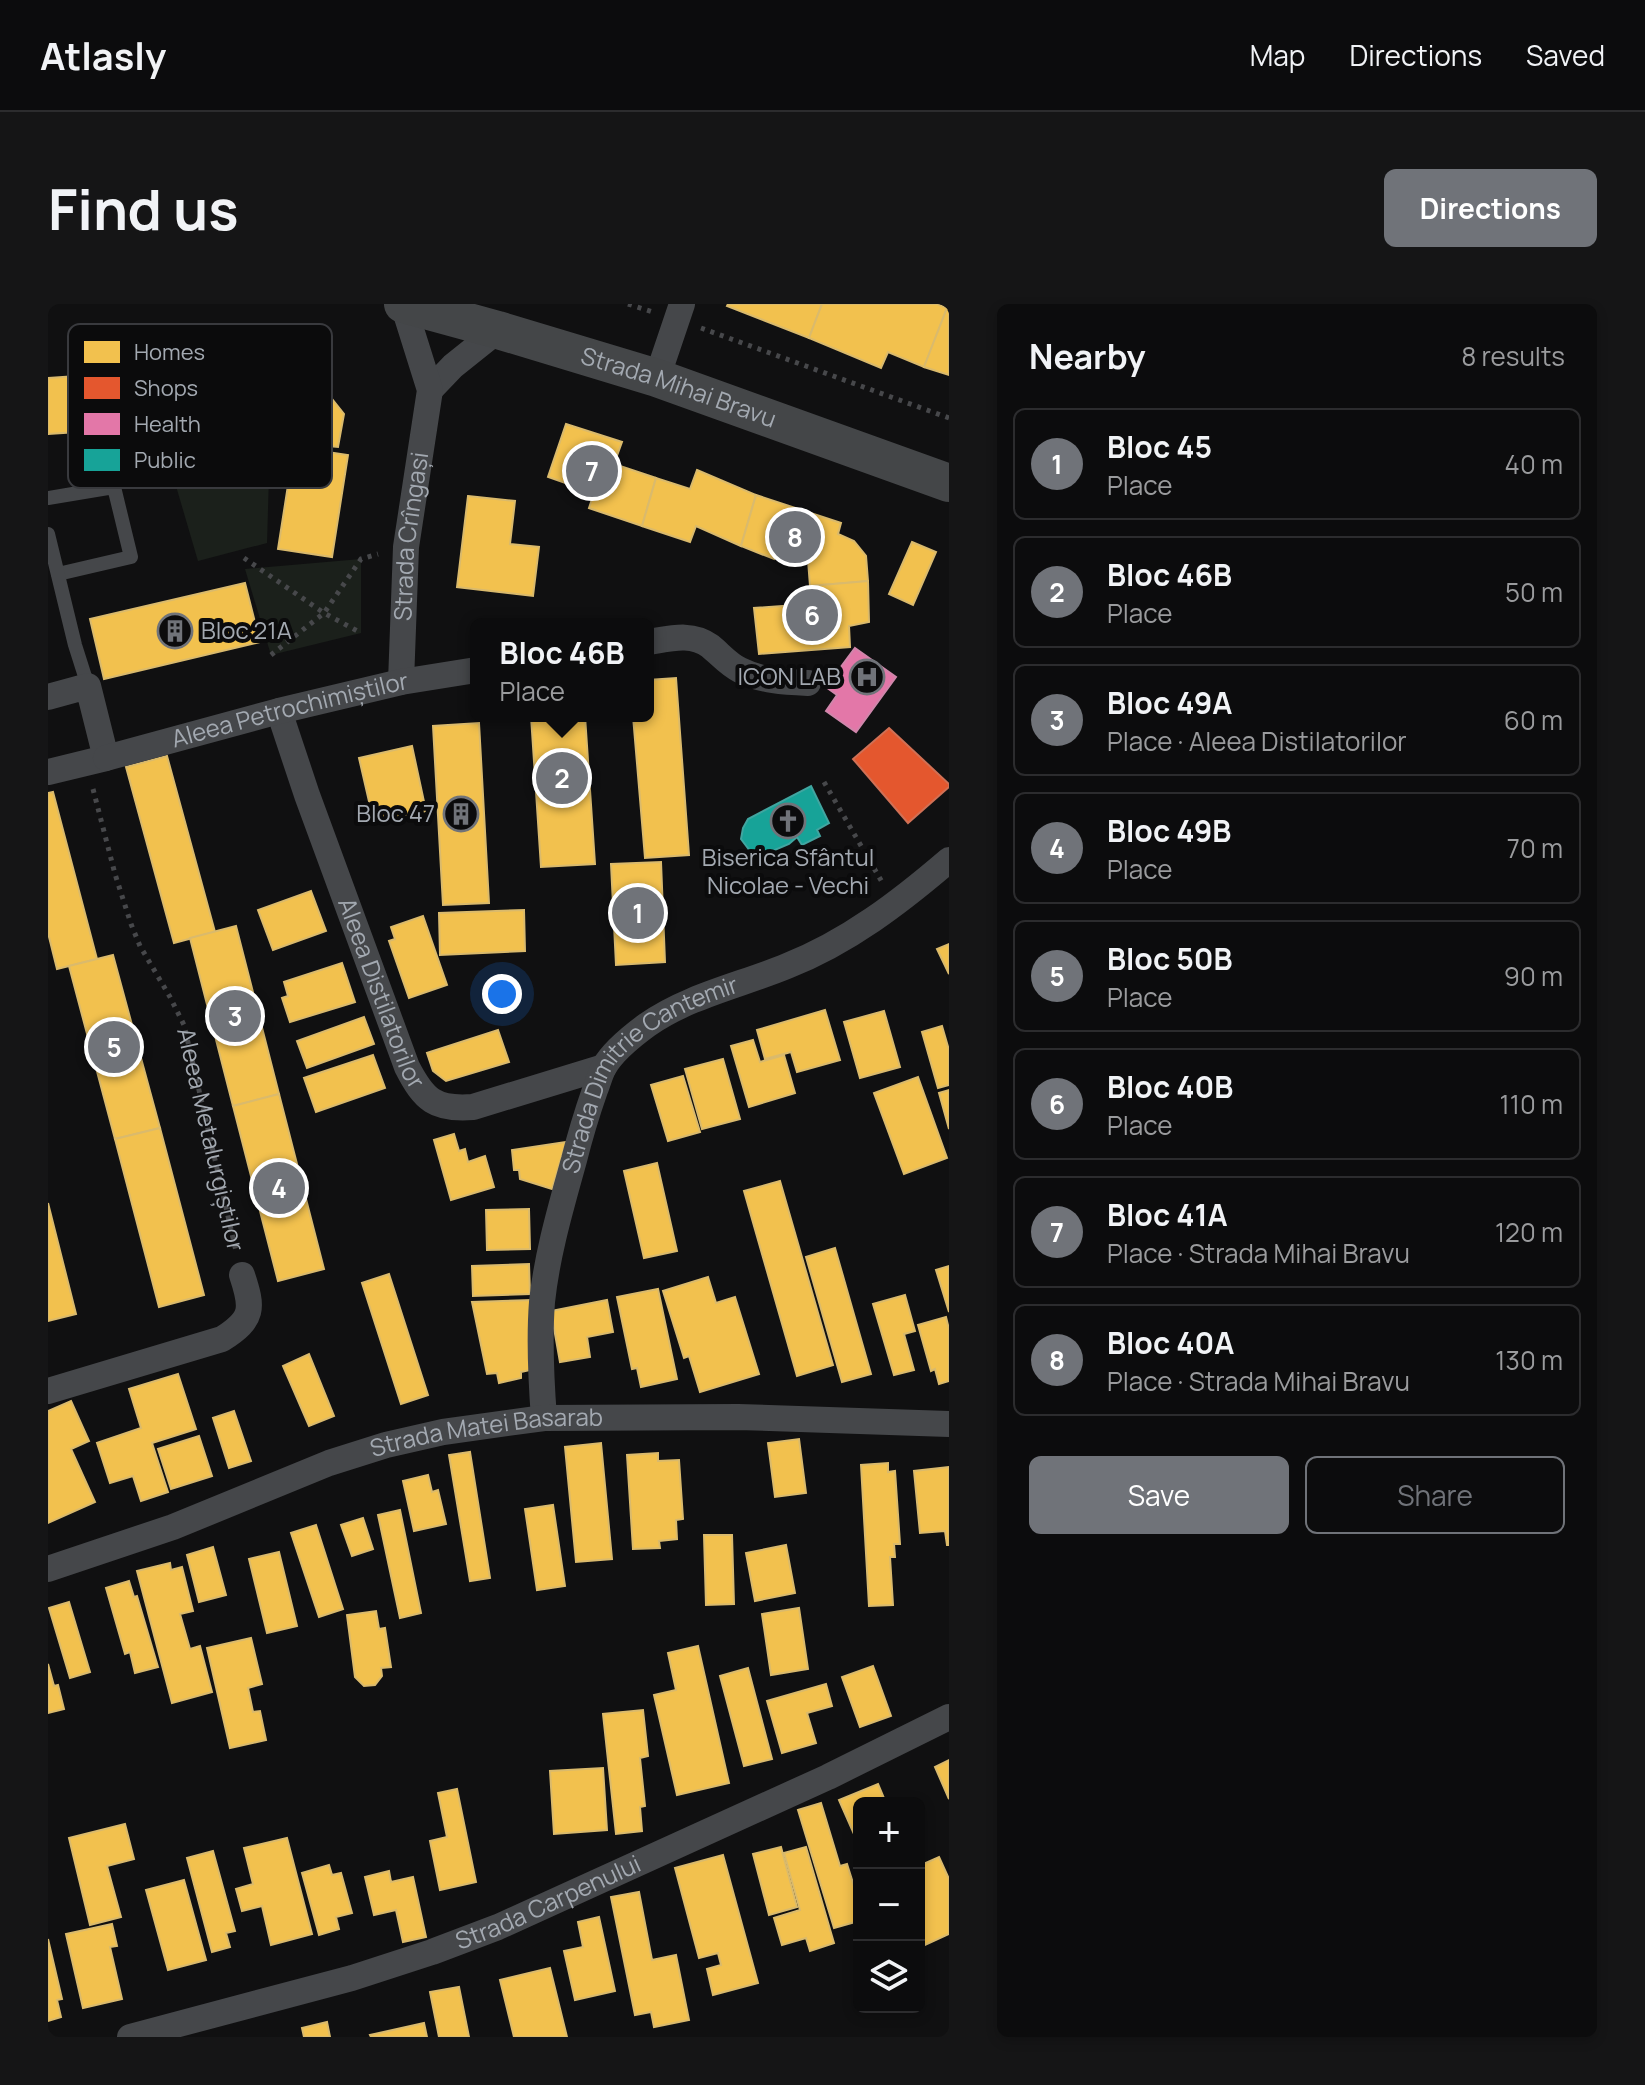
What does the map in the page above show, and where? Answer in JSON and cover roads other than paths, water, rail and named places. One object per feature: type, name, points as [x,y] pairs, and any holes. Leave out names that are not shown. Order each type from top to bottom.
[{"type":"main road","name":"Strada Mihai Bravu","points":[[403,304],[657,378],[949,483]]},
{"type":"street","name":"Strada Crîngași","points":[[401,682],[406,547],[430,390],[403,304]]},
{"type":"street","points":[[657,378],[679,311]]},
{"type":"street","points":[[430,390],[453,366],[498,330]]},
{"type":"street","points":[[654,641],[682,637],[699,640],[737,669],[754,676],[808,683]]},
{"type":"street","name":"Aleea Petrochimiștilor","points":[[48,772],[279,711],[401,682],[470,671]]},
{"type":"street","points":[[48,697],[88,686],[97,760]]},
{"type":"street","name":"Aleea Distilatorilor","points":[[279,711],[307,795],[417,1087],[433,1102],[453,1108],[473,1107],[604,1067]]},
{"type":"street","name":"Strada Dimitrie Cantemir","points":[[544,1418],[540,1356],[542,1301],[551,1245],[586,1116],[604,1067],[624,1044],[648,1024],[671,1011],[818,953],[850,936],[949,860]]},
{"type":"street","name":"Aleea Metalurgiștilor","points":[[48,1391],[222,1339],[235,1330],[249,1312],[250,1300],[242,1275]]},
{"type":"street","name":"Strada Matei Basarab","points":[[48,1569],[173,1527],[329,1463],[386,1445],[443,1432],[544,1418],[738,1417],[949,1424]]},
{"type":"street","name":"Strada Carpenului","points":[[130,2037],[352,1978],[498,1927],[828,1777],[949,1717]]},
{"type":"lane","points":[[48,498],[108,488]]},
{"type":"lane","points":[[58,574],[131,557],[114,488]]},
{"type":"lane","points":[[48,534],[88,686]]},
{"type":"place","name":"Bloc 41A","points":[[592,471]]},
{"type":"place","name":"Bloc 40A","points":[[795,537]]},
{"type":"place","name":"Bloc 40B","points":[[812,615]]},
{"type":"place","name":"Bloc 21A","points":[[175,631]]},
{"type":"place","name":"ICON LAB","points":[[867,677]]},
{"type":"place","name":"Bloc 46B","points":[[562,778]]},
{"type":"place","name":"Bloc 47","points":[[461,814]]},
{"type":"place","name":"Biserica Sfântul Nicolae - Vechi","points":[[788,821]]},
{"type":"place","name":"Bloc 45","points":[[638,913]]},
{"type":"place","name":"Bloc 49A","points":[[235,1016]]},
{"type":"place","name":"Bloc 50B","points":[[114,1047]]},
{"type":"place","name":"Bloc 49B","points":[[279,1188]]}]
